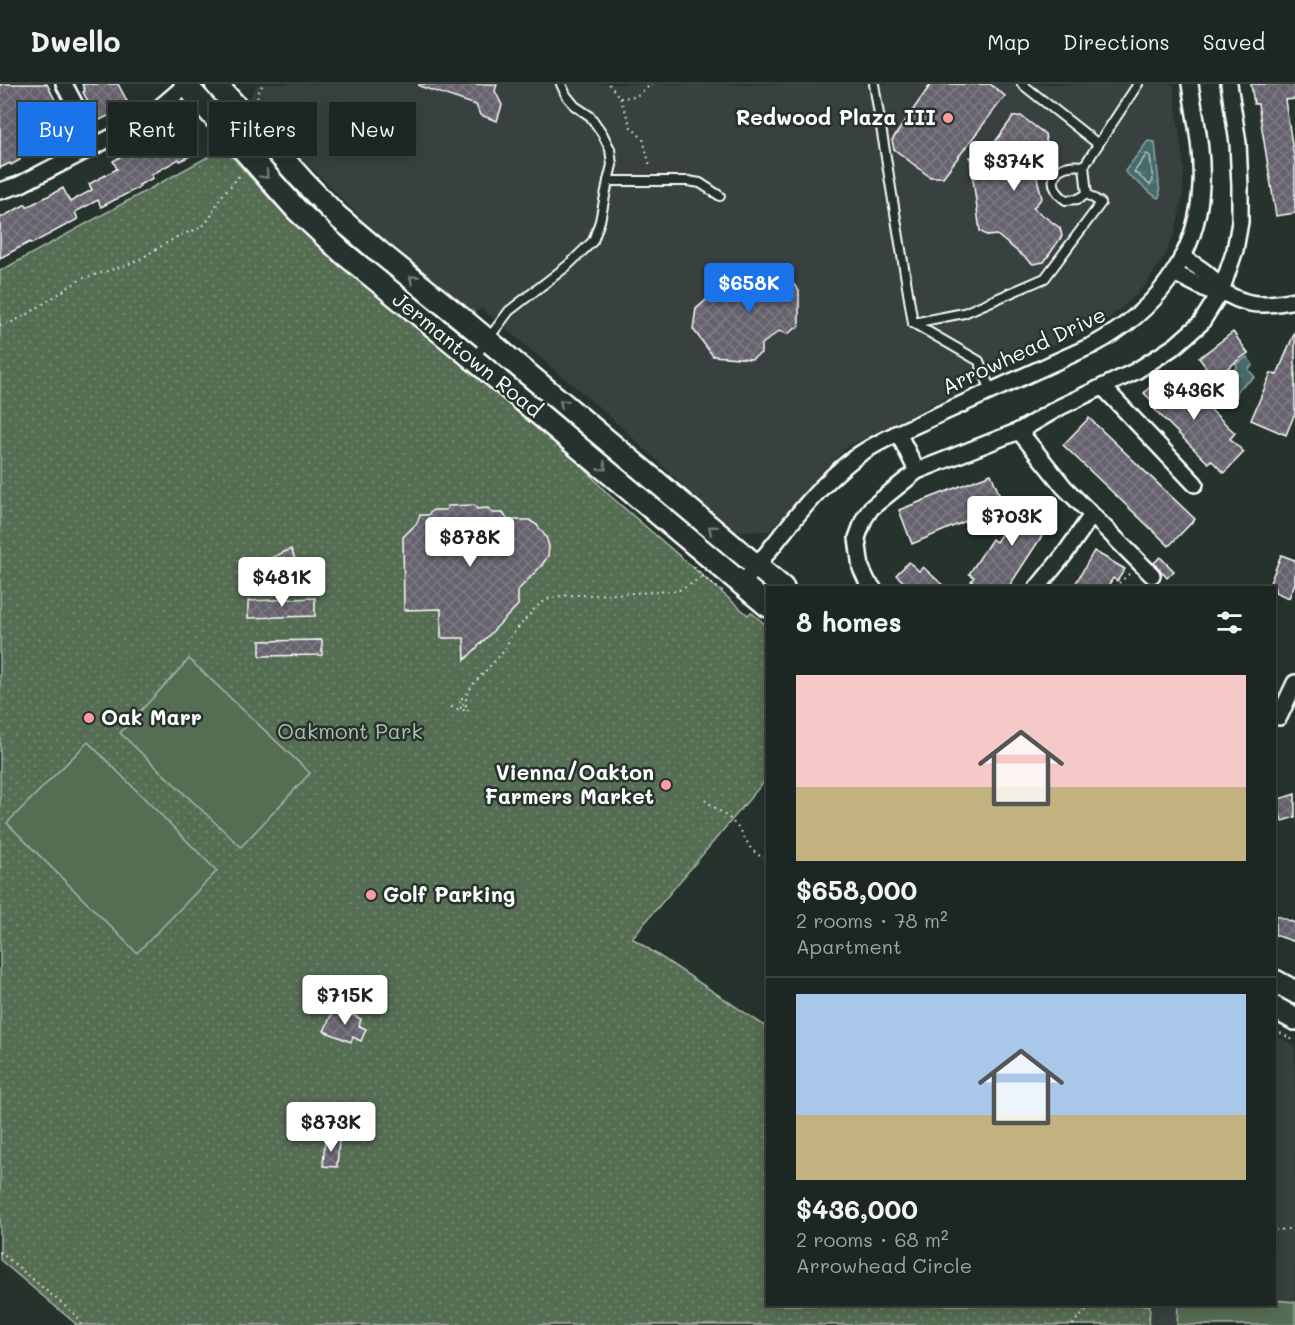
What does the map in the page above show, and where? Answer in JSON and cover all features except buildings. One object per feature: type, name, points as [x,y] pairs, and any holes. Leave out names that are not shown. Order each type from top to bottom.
[{"type":"main road","name":"Jermantown Road","points":[[186,84],[297,210],[342,252],[766,604]]},
{"type":"main road","name":"Jermantown Road","points":[[216,84],[337,216],[781,586]]},
{"type":"main road","points":[[1276,982],[1295,992]]},
{"type":"main road","points":[[1276,1009],[1295,1019]]},
{"type":"street","points":[[64,84],[73,102]]},
{"type":"street","points":[[96,145],[140,122],[186,84]]},
{"type":"street","name":"Arrowhead Drive","points":[[742,584],[814,495],[835,474],[870,447],[1093,345],[1130,322],[1149,305],[1165,286],[1182,257],[1191,238],[1198,212],[1201,156],[1190,84]]},
{"type":"street","points":[[871,586],[861,568],[858,531],[871,508],[917,471],[1019,431],[1060,407],[1136,371],[1175,346],[1201,323],[1221,291],[1235,250],[1240,222],[1238,143],[1229,84]]},
{"type":"street","points":[[0,191],[19,185],[75,156]]},
{"type":"street","points":[[1182,257],[1209,274],[1221,291]]},
{"type":"street","points":[[1173,273],[1208,290],[1221,291],[1244,302],[1262,304],[1295,300]]},
{"type":"street","points":[[1102,387],[1195,484]]},
{"type":"street","points":[[1019,431],[1064,487],[1152,575]]},
{"type":"street","points":[[898,433],[917,471]]},
{"type":"street","points":[[1039,586],[1092,515]]},
{"type":"street","points":[[1279,717],[1295,683]]},
{"type":"lane","points":[[473,359],[510,311],[567,266],[592,241],[600,220],[612,165],[610,149],[590,116],[575,106],[561,84]]},
{"type":"lane","points":[[874,84],[913,323]]},
{"type":"lane","points":[[1022,84],[1098,144]]},
{"type":"lane","points":[[913,323],[964,313],[1045,278],[1101,204],[1087,194],[1084,166],[1138,84]]},
{"type":"lane","points":[[1084,166],[1076,165],[1060,169],[1055,176],[1054,184],[1060,197],[1066,200],[1078,199],[1087,194]]},
{"type":"lane","points":[[608,181],[688,181],[700,183],[720,196]]},
{"type":"lane","points":[[913,323],[979,361],[991,391]]},
{"type":"path","points":[[256,102],[262,84]]},
{"type":"path","points":[[609,84],[620,98],[631,127],[643,139],[650,166]]},
{"type":"path","points":[[620,98],[635,98],[652,84]]},
{"type":"path","points":[[0,325],[28,314],[81,279],[127,265],[178,236],[200,228],[211,216],[220,198],[245,170]]},
{"type":"path","points":[[1117,586],[1140,563]]},
{"type":"path","points":[[451,706],[461,710],[460,698],[462,698],[464,712],[468,710],[466,695],[474,683],[504,651],[511,636],[536,607],[546,600],[572,595],[676,591],[704,576]]},
{"type":"path","points":[[705,800],[730,819],[741,831],[751,849],[761,857],[766,858]]},
{"type":"path","points":[[1276,1031],[1295,1041]]},
{"type":"path","points":[[1276,1230],[1289,1229]]},
{"type":"path","points":[[0,1252],[77,1316],[81,1325]]},
{"type":"path","points":[[1073,1325],[1092,1306]]},
{"type":"shaded area","points":[[257,84],[1173,84],[1184,169],[1182,200],[1175,232],[1164,257],[1146,284],[1108,319],[1093,328],[962,386],[967,388],[846,447],[769,531],[732,531],[605,412],[481,308],[474,314],[375,232],[300,156],[317,156],[317,102],[248,102]]},
{"type":"shaded area","points":[[1276,1036],[1295,1046],[1295,1325],[1149,1325],[1150,1306],[1276,1306]]},
{"type":"green space","name":"Oakmont Park","points":[[209,156],[231,156],[272,201],[331,257],[563,446],[609,495],[748,615],[751,612],[766,625],[766,779],[632,938],[766,1027],[766,1306],[1150,1306],[1149,1325],[75,1325],[0,1260],[0,271]]},
{"type":"green space","points":[[189,659],[310,773],[241,847],[120,733]]},
{"type":"green space","points":[[88,742],[217,871],[137,953],[7,823]]},
{"type":"green space","points":[[1276,1300],[1295,1302],[1295,1325],[1177,1325],[1178,1306],[1276,1306]]},
{"type":"water","points":[[1148,141],[1155,142],[1160,195],[1158,198],[1125,171]]},
{"type":"water","points":[[1247,357],[1253,365],[1248,369],[1255,377],[1237,390],[1237,396],[1232,401],[1225,398],[1226,389],[1220,380],[1237,367],[1236,364]]},
{"type":"place","name":"Redwood Plaza III","points":[[948,118]]},
{"type":"place","name":"Oak Marr","points":[[89,718]]},
{"type":"place","name":"Vienna/Oakton Farmers Market","points":[[666,785]]},
{"type":"place","name":"Golf Parking","points":[[371,895]]}]
